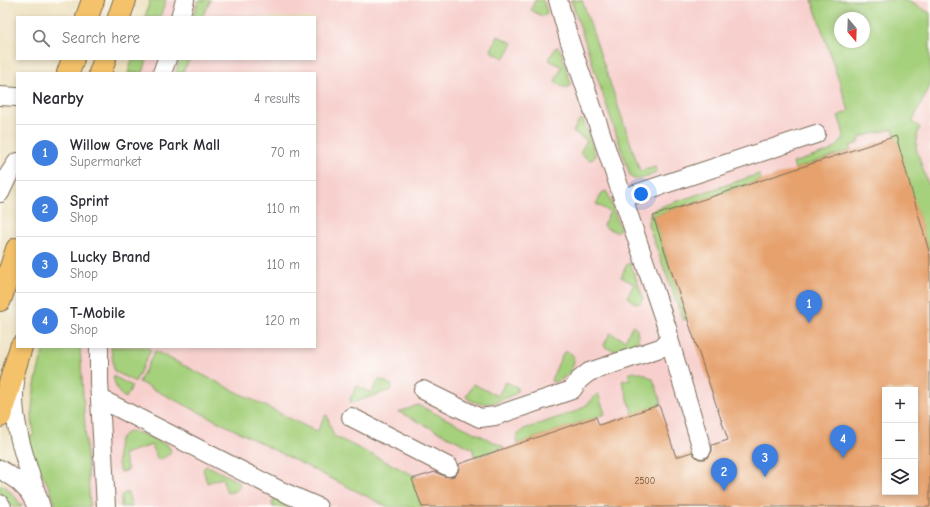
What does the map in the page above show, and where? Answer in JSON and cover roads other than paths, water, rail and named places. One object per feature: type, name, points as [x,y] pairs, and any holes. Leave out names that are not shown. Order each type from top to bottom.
[{"type":"main road","points":[[87,16],[93,0]]},
{"type":"main road","points":[[119,16],[125,0]]},
{"type":"main road","points":[[68,72],[73,60]]},
{"type":"main road","points":[[100,72],[105,60]]},
{"type":"main road","points":[[0,300],[16,252]]},
{"type":"main road","points":[[0,416],[21,348]]},
{"type":"street","points":[[180,16],[185,0]]},
{"type":"street","points":[[558,0],[668,331],[669,339],[702,449]]},
{"type":"street","points":[[162,72],[167,60]]},
{"type":"street","points":[[0,96],[16,97]]},
{"type":"street","points":[[623,198],[816,134]]},
{"type":"street","points":[[0,193],[16,164]]},
{"type":"street","points":[[423,390],[480,418],[495,416],[572,390],[579,380],[589,372],[663,347],[669,339]]},
{"type":"street","points":[[21,348],[14,391],[15,411],[21,442],[41,507]]},
{"type":"street","points":[[99,348],[99,381],[106,507]]},
{"type":"street","points":[[101,399],[279,490],[318,507]]},
{"type":"street","points":[[351,417],[450,467]]},
{"type":"street","points":[[0,469],[18,481],[29,492],[38,507]]},
{"type":"place","name":"Willow Grove Park Mall","points":[[809,323]]},
{"type":"place","name":"T-Mobile","points":[[843,458]]},
{"type":"place","name":"Lucky Brand","points":[[765,477]]},
{"type":"place","name":"Sprint","points":[[724,491]]}]
